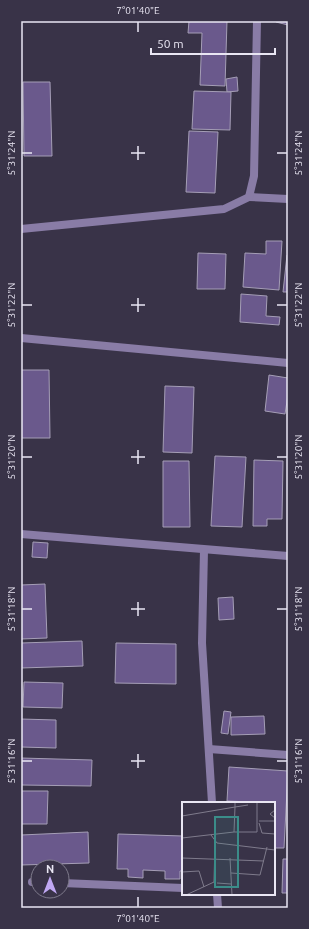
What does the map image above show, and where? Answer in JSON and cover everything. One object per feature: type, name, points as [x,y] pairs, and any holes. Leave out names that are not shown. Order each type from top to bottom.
[{"type":"street","points":[[249,198],[254,176],[257,21]]},
{"type":"street","points":[[21,229],[224,209],[249,198],[288,199]]},
{"type":"street","points":[[21,338],[288,363]]},
{"type":"street","points":[[21,534],[288,556]]},
{"type":"street","points":[[204,550],[202,643],[212,802]]},
{"type":"street","points":[[209,749],[288,755]]},
{"type":"street","points":[[70,883],[182,888]]},
{"type":"street","points":[[217,895],[218,908]]},
{"type":"building","points":[[189,21],[227,21],[225,86],[200,85],[202,33],[188,33]]},
{"type":"building","points":[[288,21],[288,25],[276,22]]},
{"type":"building","points":[[237,77],[238,91],[227,92],[226,79]]},
{"type":"building","points":[[23,82],[50,82],[52,156],[24,156]]},
{"type":"building","points":[[194,91],[231,92],[230,130],[192,129]]},
{"type":"building","points":[[189,131],[218,132],[215,193],[186,192]]},
{"type":"building","points":[[266,241],[282,241],[279,290],[243,287],[245,253],[266,254]]},
{"type":"building","points":[[198,253],[226,254],[225,289],[197,289]]},
{"type":"building","points":[[287,255],[288,292],[283,292]]},
{"type":"building","points":[[241,294],[267,296],[266,316],[280,317],[279,325],[240,322]]},
{"type":"building","points":[[21,370],[49,370],[50,438],[21,438]]},
{"type":"building","points":[[269,375],[288,378],[288,395],[285,414],[265,411]]},
{"type":"building","points":[[165,386],[194,387],[192,453],[163,452]]},
{"type":"building","points":[[215,456],[246,457],[242,527],[211,526]]},
{"type":"building","points":[[254,460],[283,461],[282,519],[267,519],[267,526],[253,526]]},
{"type":"building","points":[[163,461],[189,461],[190,527],[163,527]]},
{"type":"building","points":[[33,542],[48,543],[47,558],[32,557]]},
{"type":"building","points":[[45,584],[47,638],[21,639],[21,585]]},
{"type":"building","points":[[233,597],[234,619],[219,620],[218,598]]},
{"type":"building","points":[[82,641],[83,666],[21,668],[21,643]]},
{"type":"building","points":[[116,643],[176,644],[176,684],[115,683]]},
{"type":"building","points":[[24,682],[63,683],[62,708],[23,707]]},
{"type":"building","points":[[224,711],[231,712],[228,734],[221,733]]},
{"type":"building","points":[[264,716],[265,734],[231,735],[231,717]]},
{"type":"building","points":[[21,719],[56,720],[56,748],[21,747]]},
{"type":"building","points":[[21,758],[92,760],[91,786],[21,785]]},
{"type":"building","points":[[229,767],[288,771],[284,848],[275,848],[275,802],[227,801]]},
{"type":"building","points":[[21,791],[48,791],[47,824],[21,824]]},
{"type":"building","points":[[88,832],[89,863],[70,864],[70,859],[30,859],[30,865],[21,865],[21,835]]},
{"type":"building","points":[[118,834],[182,836],[182,871],[180,871],[180,879],[165,879],[165,871],[143,870],[143,878],[128,877],[128,869],[117,869]]},
{"type":"building","points":[[283,859],[288,859],[288,893],[282,893]]}]
